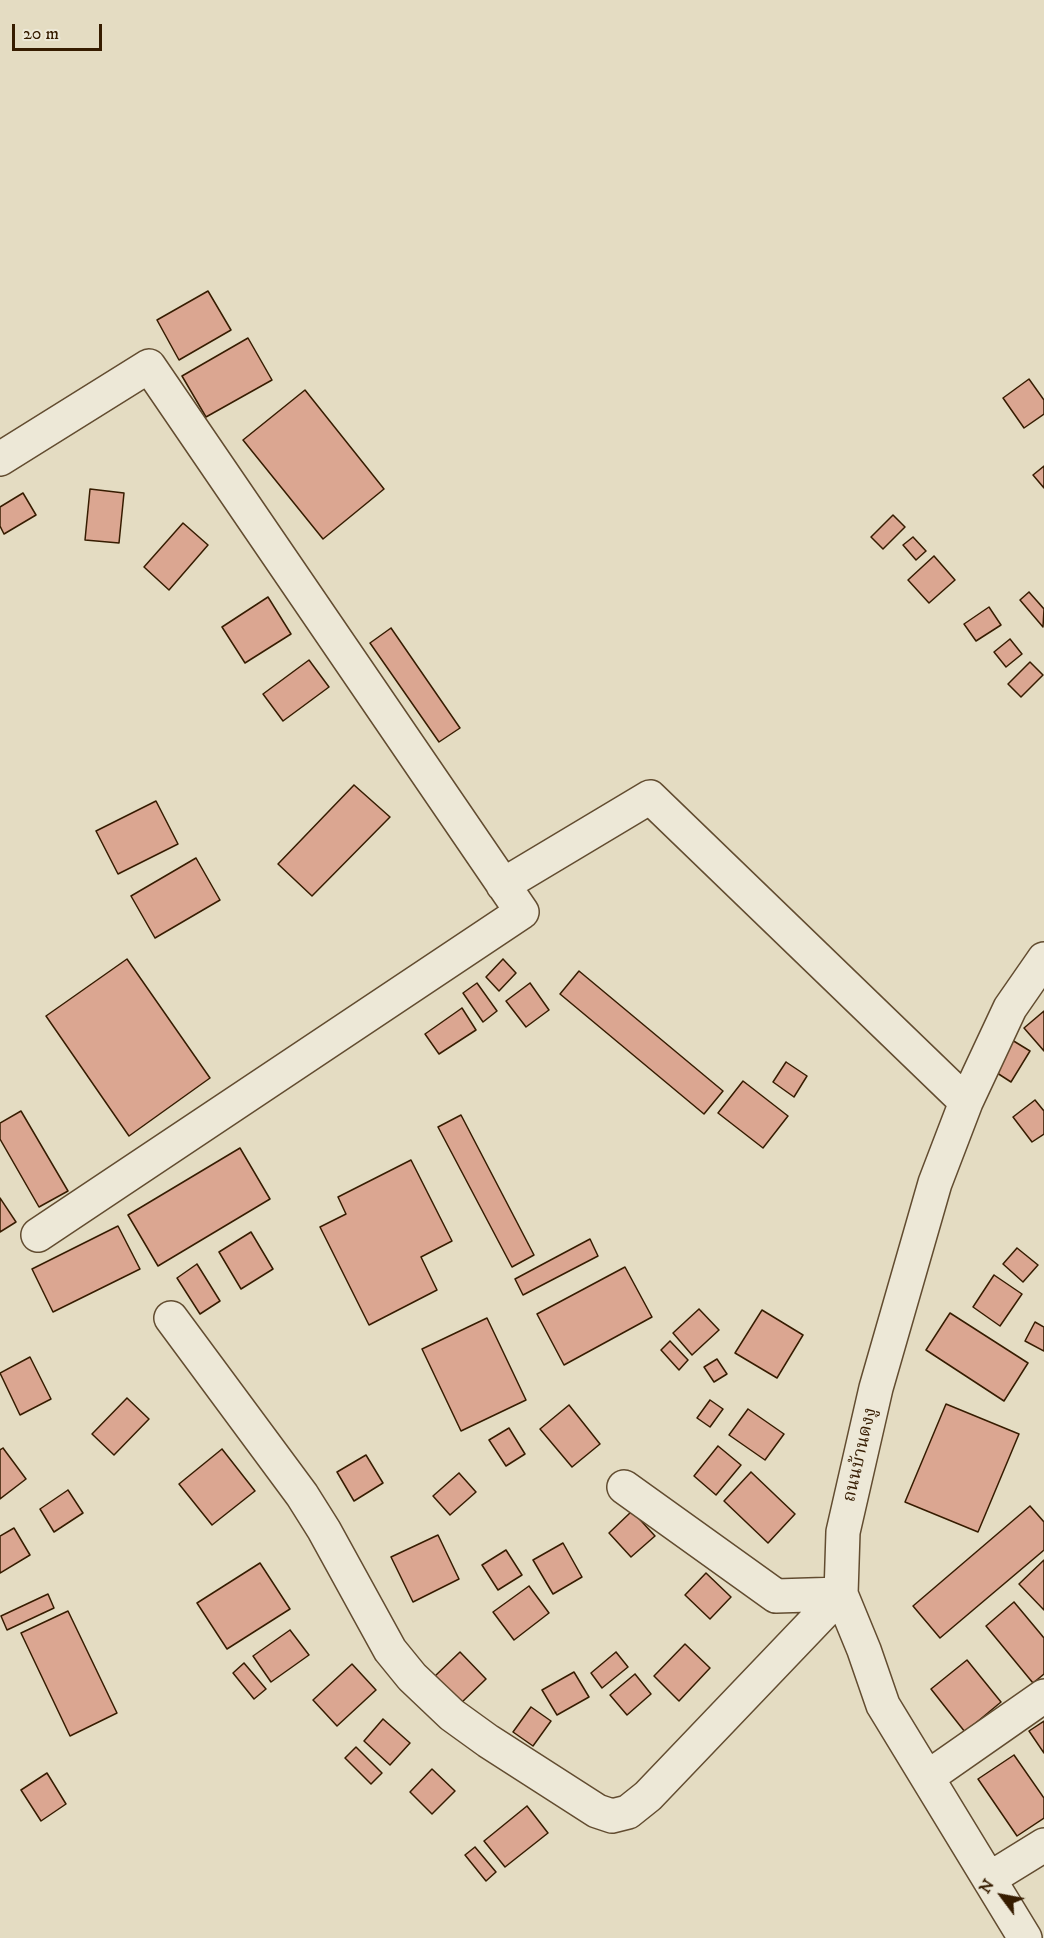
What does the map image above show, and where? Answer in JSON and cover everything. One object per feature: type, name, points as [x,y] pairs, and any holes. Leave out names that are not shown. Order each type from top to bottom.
[{"type":"street","points":[[0,459],[149,366],[522,912],[38,1235]]},
{"type":"street","points":[[503,885],[650,797],[966,1102]]},
{"type":"street","name":"ถนนบ้านดงงู","points":[[1025,1938],[883,1705],[841,1594],[843,1532],[876,1388],[935,1183],[966,1102],[1010,1008],[1044,959]]},
{"type":"street","points":[[171,1318],[302,1495],[324,1530],[390,1650],[412,1677],[452,1715],[488,1741],[597,1811],[612,1816],[628,1812],[648,1796],[841,1594]]},
{"type":"street","points":[[624,1487],[776,1596],[841,1594]]},
{"type":"street","points":[[928,1777],[1044,1696]]},
{"type":"street","points":[[989,1880],[1044,1845]]},
{"type":"building","points":[[208,291],[231,330],[179,360],[157,320]]},
{"type":"building","points":[[248,338],[272,380],[206,417],[182,376]]},
{"type":"building","points":[[1029,379],[1044,400],[1044,414],[1024,428],[1003,398]]},
{"type":"building","points":[[305,390],[384,489],[323,539],[243,440]]},
{"type":"building","points":[[1044,466],[1044,488],[1033,475]]},
{"type":"building","points":[[90,489],[124,493],[119,543],[85,540]]},
{"type":"building","points":[[23,493],[36,515],[4,534],[0,526],[0,507]]},
{"type":"building","points":[[893,515],[905,527],[883,549],[871,537]]},
{"type":"building","points":[[183,523],[208,545],[169,590],[144,567]]},
{"type":"building","points":[[913,537],[926,551],[916,560],[903,545]]},
{"type":"building","points":[[934,556],[955,580],[929,603],[908,580]]},
{"type":"building","points":[[1029,592],[1044,609],[1043,627],[1020,600]]},
{"type":"building","points":[[268,597],[291,634],[245,663],[222,627]]},
{"type":"building","points":[[989,607],[1001,625],[976,641],[964,624]]},
{"type":"building","points":[[391,628],[460,728],[439,742],[370,643]]},
{"type":"building","points":[[1010,639],[1022,654],[1006,667],[994,652]]},
{"type":"building","points":[[309,660],[329,687],[283,721],[263,694]]},
{"type":"building","points":[[1030,662],[1043,675],[1021,697],[1008,684]]},
{"type":"building","points":[[354,785],[390,817],[312,896],[278,864]]},
{"type":"building","points":[[156,801],[178,844],[118,874],[96,831]]},
{"type":"building","points":[[196,858],[220,900],[155,938],[131,896]]},
{"type":"building","points":[[127,959],[210,1078],[129,1136],[46,1016]]},
{"type":"building","points":[[503,959],[516,973],[499,991],[486,977]]},
{"type":"building","points":[[579,971],[723,1091],[704,1114],[560,994]]},
{"type":"building","points":[[477,983],[497,1011],[483,1022],[463,993]]},
{"type":"building","points":[[530,983],[549,1010],[526,1027],[506,1001]]},
{"type":"building","points":[[462,1008],[476,1030],[439,1054],[425,1034]]},
{"type":"building","points":[[1044,1011],[1044,1051],[1024,1028]]},
{"type":"building","points":[[1012,1040],[1030,1051],[1011,1082],[994,1071]]},
{"type":"building","points":[[786,1062],[807,1076],[794,1097],[773,1082]]},
{"type":"building","points":[[743,1081],[788,1116],[763,1148],[718,1113]]},
{"type":"building","points":[[1035,1100],[1044,1111],[1044,1134],[1032,1142],[1013,1117]]},
{"type":"building","points":[[21,1111],[68,1191],[39,1207],[0,1139],[0,1123]]},
{"type":"building","points":[[461,1115],[534,1255],[512,1267],[438,1127]]},
{"type":"building","points":[[240,1148],[270,1199],[158,1266],[128,1215]]},
{"type":"building","points":[[411,1160],[452,1241],[421,1257],[437,1290],[369,1325],[320,1227],[346,1214],[338,1197]]},
{"type":"building","points":[[0,1198],[16,1222],[0,1232]]},
{"type":"building","points":[[118,1226],[140,1269],[53,1312],[32,1269]]},
{"type":"building","points":[[251,1232],[273,1269],[241,1289],[219,1252]]},
{"type":"building","points":[[590,1239],[598,1256],[523,1295],[515,1279]]},
{"type":"building","points":[[1017,1248],[1038,1265],[1023,1282],[1003,1264]]},
{"type":"building","points":[[197,1264],[220,1301],[200,1314],[177,1278]]},
{"type":"building","points":[[625,1267],[652,1317],[564,1365],[537,1314]]},
{"type":"building","points":[[994,1275],[1022,1294],[1000,1326],[973,1307]]},
{"type":"building","points":[[699,1309],[719,1330],[692,1355],[673,1333]]},
{"type":"building","points":[[762,1310],[803,1335],[777,1378],[735,1353]]},
{"type":"building","points":[[950,1313],[1028,1363],[1004,1401],[926,1350]]},
{"type":"building","points":[[487,1318],[526,1400],[461,1431],[422,1349]]},
{"type":"building","points":[[1035,1322],[1044,1327],[1044,1351],[1025,1341]]},
{"type":"building","points":[[670,1341],[688,1360],[679,1370],[661,1350]]},
{"type":"building","points":[[30,1357],[51,1399],[20,1415],[0,1373]]},
{"type":"building","points":[[717,1359],[727,1374],[714,1382],[704,1367]]},
{"type":"building","points":[[127,1398],[149,1419],[114,1455],[92,1434]]},
{"type":"building","points":[[710,1400],[723,1409],[710,1427],[697,1418]]},
{"type":"building","points":[[946,1404],[1019,1434],[978,1532],[905,1502]]},
{"type":"building","points":[[569,1405],[600,1444],[572,1467],[540,1429]]},
{"type":"building","points":[[748,1409],[784,1434],[765,1460],[729,1435]]},
{"type":"building","points":[[509,1428],[525,1454],[506,1466],[489,1440]]},
{"type":"building","points":[[718,1446],[741,1465],[716,1495],[694,1476]]},
{"type":"building","points":[[3,1448],[26,1479],[0,1499],[0,1450]]},
{"type":"building","points":[[222,1449],[255,1491],[212,1525],[179,1484]]},
{"type":"building","points":[[366,1455],[383,1483],[354,1501],[337,1472]]},
{"type":"building","points":[[751,1472],[795,1514],[768,1543],[724,1501]]},
{"type":"building","points":[[459,1473],[476,1492],[450,1515],[433,1496]]},
{"type":"building","points":[[68,1490],[83,1513],[54,1532],[40,1509]]},
{"type":"building","points":[[1030,1506],[1044,1522],[1044,1550],[940,1638],[913,1606]]},
{"type":"building","points":[[632,1511],[655,1536],[631,1557],[609,1533]]},
{"type":"building","points":[[14,1528],[30,1555],[0,1573],[0,1536]]},
{"type":"building","points":[[438,1535],[459,1579],[413,1602],[391,1557]]},
{"type":"building","points":[[563,1543],[582,1577],[553,1594],[533,1560]]},
{"type":"building","points":[[506,1550],[522,1575],[498,1590],[482,1565]]},
{"type":"building","points":[[1044,1560],[1044,1610],[1019,1584]]},
{"type":"building","points":[[260,1563],[290,1609],[227,1649],[197,1603]]},
{"type":"building","points":[[706,1573],[731,1597],[710,1619],[685,1595]]},
{"type":"building","points":[[529,1586],[549,1613],[514,1640],[493,1612]]},
{"type":"building","points":[[48,1594],[54,1608],[7,1630],[1,1616]]},
{"type":"building","points":[[1014,1602],[1044,1638],[1044,1674],[1033,1683],[986,1626]]},
{"type":"building","points":[[68,1611],[117,1713],[70,1736],[21,1633]]},
{"type":"building","points":[[290,1630],[309,1655],[271,1682],[253,1656]]},
{"type":"building","points":[[685,1644],[710,1668],[679,1701],[654,1676]]},
{"type":"building","points":[[460,1652],[486,1679],[460,1704],[434,1677]]},
{"type":"building","points":[[616,1652],[628,1667],[602,1688],[591,1673]]},
{"type":"building","points":[[967,1660],[1001,1702],[965,1732],[931,1689]]},
{"type":"building","points":[[244,1663],[266,1689],[254,1699],[233,1673]]},
{"type":"building","points":[[352,1664],[376,1690],[337,1726],[313,1700]]},
{"type":"building","points":[[574,1672],[589,1697],[557,1715],[542,1690]]},
{"type":"building","points":[[635,1674],[651,1694],[627,1715],[610,1695]]},
{"type":"building","points":[[531,1707],[551,1721],[533,1746],[513,1732]]},
{"type":"building","points":[[383,1719],[410,1743],[390,1765],[364,1741]]},
{"type":"building","points":[[1044,1721],[1044,1753],[1029,1731]]},
{"type":"building","points":[[356,1747],[382,1773],[371,1784],[345,1758]]},
{"type":"building","points":[[1014,1755],[1044,1798],[1044,1818],[1017,1836],[978,1779]]},
{"type":"building","points":[[432,1769],[455,1791],[432,1814],[410,1792]]},
{"type":"building","points":[[47,1773],[66,1804],[41,1821],[21,1790]]},
{"type":"building","points":[[527,1806],[548,1833],[505,1867],[484,1841]]},
{"type":"building","points":[[475,1847],[496,1872],[486,1881],[465,1855]]}]
